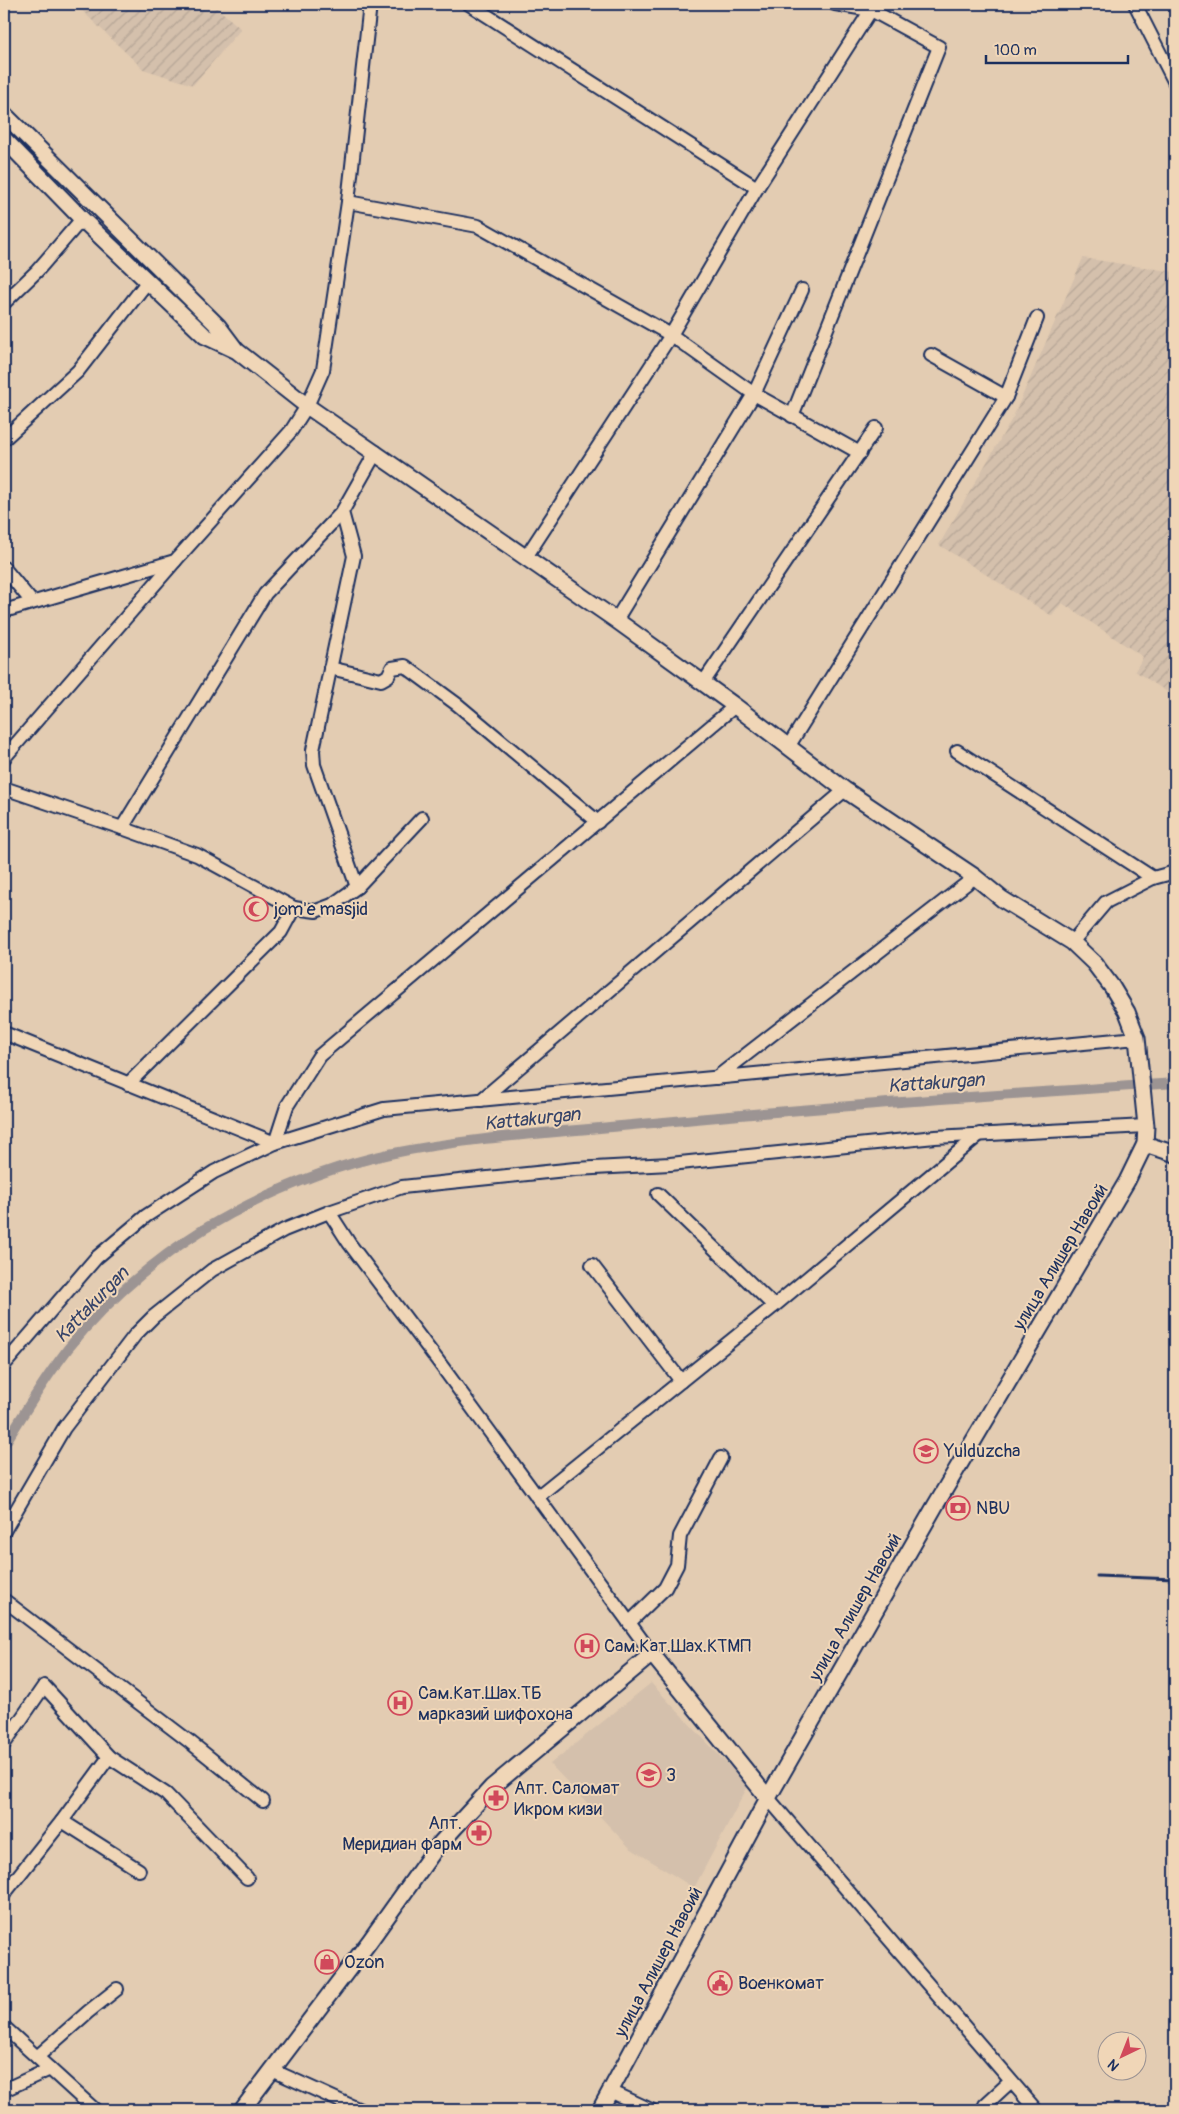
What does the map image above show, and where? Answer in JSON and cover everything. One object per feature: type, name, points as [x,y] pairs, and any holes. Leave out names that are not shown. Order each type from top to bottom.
[{"type":"main road","points":[[4,114],[218,326],[237,351]]},
{"type":"main road","points":[[4,139],[82,219],[205,336],[237,351]]},
{"type":"main road","name":"улица Алишер Навоий","points":[[237,351],[308,406],[616,620],[735,706],[845,790],[975,877],[1002,898],[1072,942],[1094,963],[1112,987],[1127,1012],[1137,1038],[1146,1126],[1145,1144],[1126,1181],[940,1497],[768,1798],[600,2110]]},
{"type":"main road","points":[[1145,1144],[1175,1154]]},
{"type":"main road","points":[[242,2110],[369,1942],[436,1848],[492,1787],[652,1654],[768,1798]]},
{"type":"street","points":[[4,758],[291,431],[308,406],[323,370],[348,202],[370,4]]},
{"type":"street","points":[[469,4],[757,188]]},
{"type":"street","points":[[792,416],[939,47],[871,10],[835,4]]},
{"type":"street","points":[[1135,4],[1175,83]]},
{"type":"street","points":[[1141,4],[1148,28]]},
{"type":"street","points":[[526,557],[671,335],[757,188],[871,10]]},
{"type":"street","points":[[348,202],[478,226],[671,335],[754,394],[860,453]]},
{"type":"street","points":[[4,303],[37,271],[82,219]]},
{"type":"street","points":[[4,439],[78,370],[148,281]]},
{"type":"street","points":[[616,620],[754,394],[802,290]]},
{"type":"street","points":[[788,747],[1006,397],[1037,318]]},
{"type":"street","points":[[931,355],[1006,397]]},
{"type":"street","points":[[702,683],[876,428]]},
{"type":"street","points":[[122,828],[265,594],[342,512],[376,452]]},
{"type":"street","points":[[342,512],[354,556],[313,750],[314,764],[357,887]]},
{"type":"street","points":[[4,611],[175,561]]},
{"type":"street","points":[[4,568],[32,602]]},
{"type":"street","points":[[330,668],[381,680],[388,676],[392,668],[404,666],[458,705],[598,822]]},
{"type":"street","points":[[275,1143],[287,1106],[319,1056],[735,706]]},
{"type":"street","points":[[957,751],[1153,878]]},
{"type":"street","points":[[4,788],[197,855],[294,908],[316,911],[332,905],[357,887],[422,818]]},
{"type":"street","points":[[481,1100],[845,790]]},
{"type":"street","points":[[1072,942],[1106,902],[1153,878],[1175,872]]},
{"type":"street","points":[[716,1078],[975,877]]},
{"type":"street","points":[[128,1084],[281,932],[294,908]]},
{"type":"street","points":[[4,1033],[275,1143]]},
{"type":"street","points":[[4,1365],[96,1258],[146,1216],[214,1172],[275,1143],[384,1109],[1137,1038]]},
{"type":"street","points":[[4,1531],[64,1428],[129,1342],[153,1316],[212,1270],[284,1230],[328,1212],[402,1188],[575,1169],[670,1164],[935,1137],[1146,1126]]},
{"type":"street","points":[[536,1497],[774,1306],[980,1134]]},
{"type":"street","points":[[658,1194],[774,1306]]},
{"type":"street","points":[[328,1212],[652,1654]]},
{"type":"street","points":[[592,1265],[681,1381]]},
{"type":"street","points":[[629,1623],[665,1588],[677,1565],[680,1536],[721,1458]]},
{"type":"street","points":[[4,1600],[190,1742],[263,1801]]},
{"type":"street","points":[[4,1744],[44,1686],[109,1756],[166,1794],[248,1878]]},
{"type":"street","points":[[4,1894],[62,1821],[109,1756]]},
{"type":"street","points":[[768,1798],[1036,2110]]},
{"type":"street","points":[[62,1821],[139,1870]]},
{"type":"street","points":[[37,2057],[117,1989]]},
{"type":"street","points":[[4,2027],[95,2110]]},
{"type":"street","points":[[4,2090],[50,2070]]},
{"type":"street","points":[[272,2070],[360,2110]]},
{"type":"street","points":[[983,2110],[1010,2082]]},
{"type":"street","points":[[610,2091],[651,2110]]},
{"type":"shaded area","points":[[75,4],[213,4],[241,29],[193,85],[143,69]]},
{"type":"shaded area","points":[[1083,258],[1175,272],[1175,697],[1135,671],[1143,657],[1062,603],[1052,616],[939,545],[1013,417]]},
{"type":"shaded area","name":"3","points":[[651,1683],[748,1786],[694,1888],[630,1848],[550,1764]]},
{"type":"waterway","name":"Kattakurgan","points":[[4,1445],[40,1387],[68,1349],[103,1310],[142,1274],[204,1229],[248,1205],[294,1184],[341,1167],[389,1154],[422,1148],[521,1135],[849,1106],[1175,1083]]},
{"type":"railway","points":[[1097,1576],[1175,1579]]},
{"type":"place","name":"jom'e masjid","points":[[256,909]]},
{"type":"place","name":"Yulduzcha","points":[[926,1451]]},
{"type":"place","name":"NBU","points":[[958,1508]]},
{"type":"place","name":"Сам.Кат.Шах.КТМП","points":[[587,1646]]},
{"type":"place","name":"Сам.Кат.Шах.ТБ марказий шифохона","points":[[400,1703]]},
{"type":"place","name":"3","points":[[649,1775]]},
{"type":"place","name":"Апт. Саломат Икром кизи","points":[[496,1798]]},
{"type":"place","name":"Апт. Меридиан фарм","points":[[479,1833]]},
{"type":"place","name":"Ozon","points":[[327,1962]]},
{"type":"place","name":"Военкомат","points":[[720,1983]]}]
